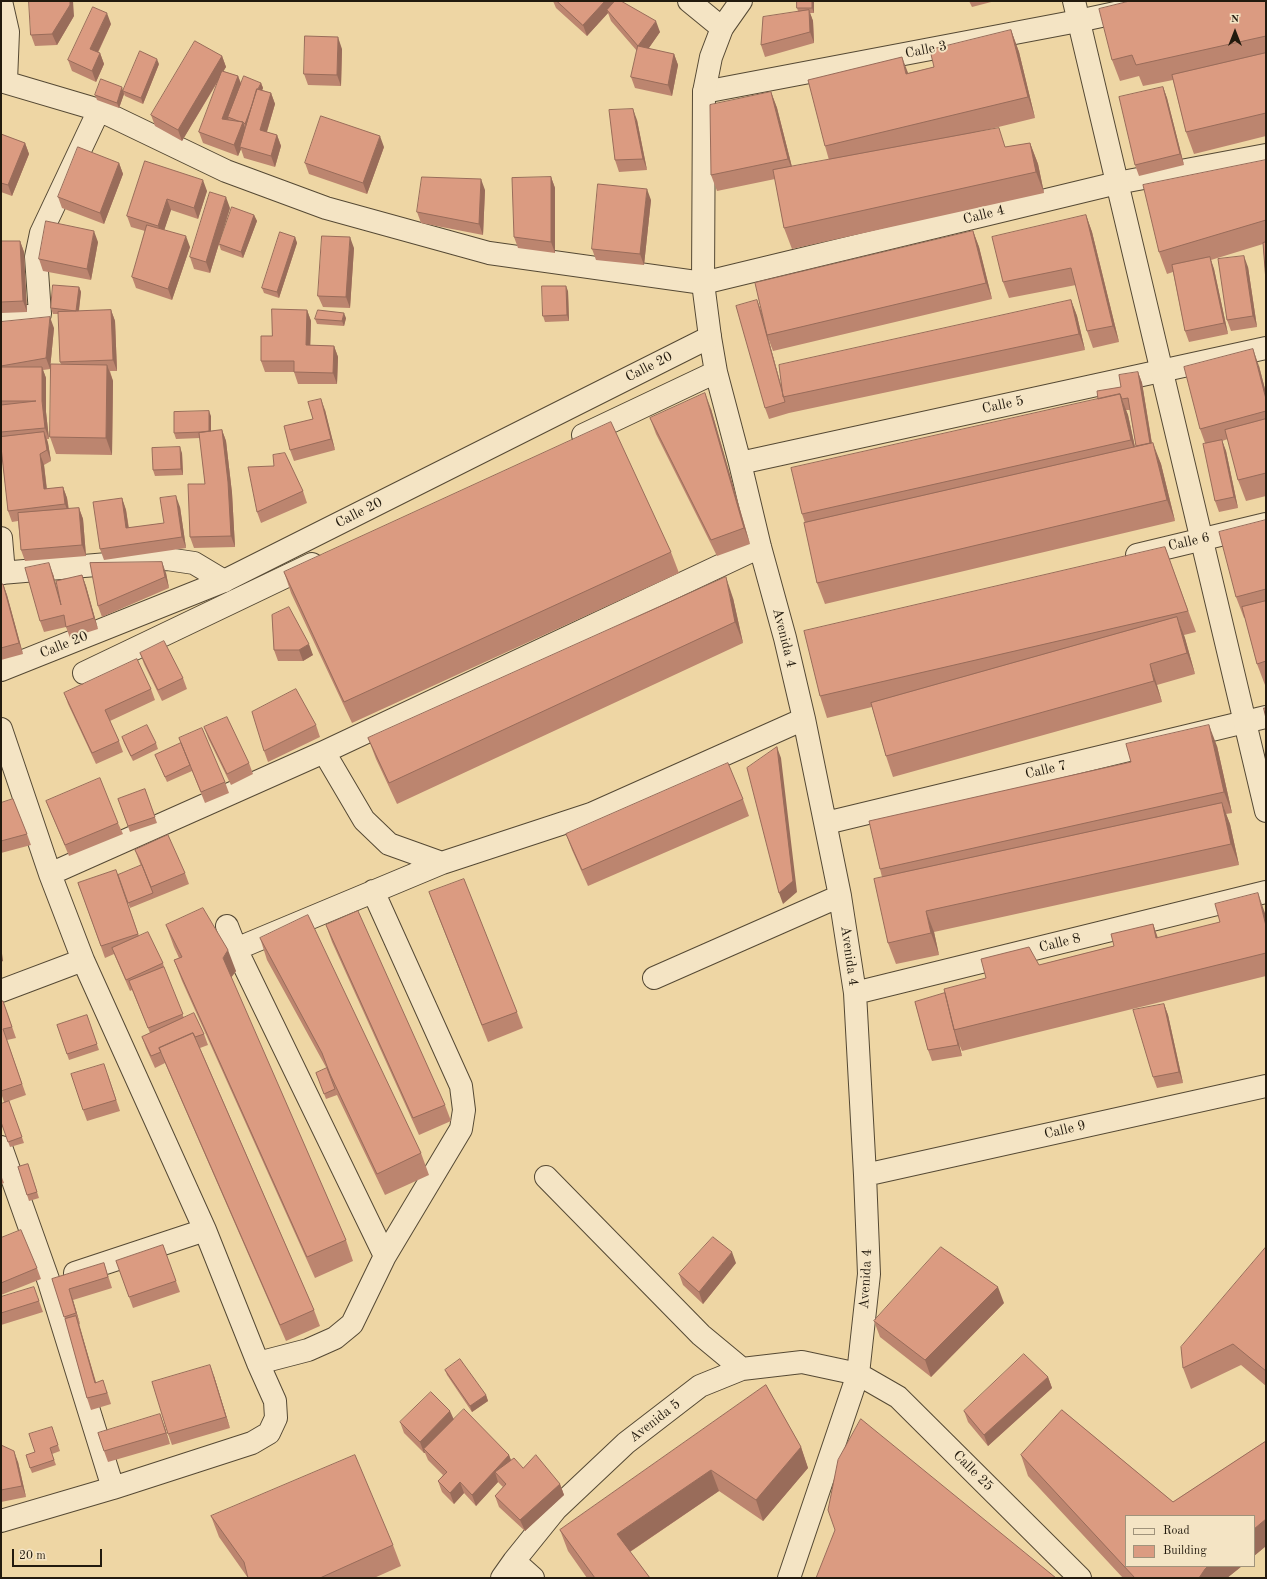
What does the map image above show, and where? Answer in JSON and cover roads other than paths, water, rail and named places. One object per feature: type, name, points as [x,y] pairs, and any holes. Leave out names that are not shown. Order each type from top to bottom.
[{"type":"street","points":[[1,1],[8,32],[3,81],[99,110],[226,171],[326,208],[489,253],[703,282]]},
{"type":"street","points":[[689,1],[722,28]]},
{"type":"street","name":"Avenida 4","points":[[740,1],[722,28],[711,56],[704,92],[703,282],[716,372],[760,547],[785,638],[804,719],[840,896],[855,993],[869,1274],[858,1374],[789,1578]]},
{"type":"street","name":"Calle 3","points":[[704,92],[1076,11],[1171,1]]},
{"type":"street","points":[[1076,11],[1266,810]]},
{"type":"street","points":[[1,320],[40,314],[36,257],[41,233],[99,110]]},
{"type":"street","name":"Calle 4","points":[[703,282],[1117,183],[1266,155]]},
{"type":"street","name":"Calle 20","points":[[1,670],[224,581],[710,337]]},
{"type":"street","name":"Calle 5","points":[[740,463],[1266,348]]},
{"type":"street","points":[[565,444],[716,372]]},
{"type":"street","name":"Calle 6","points":[[1116,560],[1266,524]]},
{"type":"street","points":[[1,538],[3,573],[167,559],[194,563],[224,581]]},
{"type":"street","points":[[50,874],[324,752],[760,547]]},
{"type":"street","points":[[84,673],[328,557]]},
{"type":"street","points":[[785,638],[808,633]]},
{"type":"street","name":"Calle 7","points":[[826,823],[1266,717]]},
{"type":"street","points":[[236,949],[442,863],[590,814],[804,719]]},
{"type":"street","points":[[1,729],[50,874],[83,960],[205,1230],[258,1363],[275,1401],[276,1418],[269,1433],[252,1443],[113,1488],[1,1521]]},
{"type":"street","points":[[324,752],[364,820],[388,844],[442,863]]},
{"type":"street","points":[[258,1363],[308,1350],[335,1338],[352,1324],[385,1256],[462,1129],[464,1110],[461,1086],[373,891]]},
{"type":"street","name":"Calle 8","points":[[855,993],[1266,892]]},
{"type":"street","points":[[654,978],[840,896]]},
{"type":"street","points":[[227,926],[236,949],[385,1256]]},
{"type":"street","points":[[1,991],[83,960]]},
{"type":"street","name":"Calle 9","points":[[865,1175],[1266,1086]]},
{"type":"street","points":[[1,1147],[49,1282],[113,1488]]},
{"type":"street","points":[[546,1177],[701,1335],[742,1369]]},
{"type":"street","points":[[28,1290],[205,1230]]},
{"type":"street","name":"Avenida 5","points":[[508,1569],[556,1509],[626,1443],[700,1386],[742,1369],[802,1362],[858,1374]]},
{"type":"street","name":"Calle 25","points":[[858,1374],[898,1397],[1080,1578]]},
{"type":"street","points":[[508,1569],[533,1578]]}]
